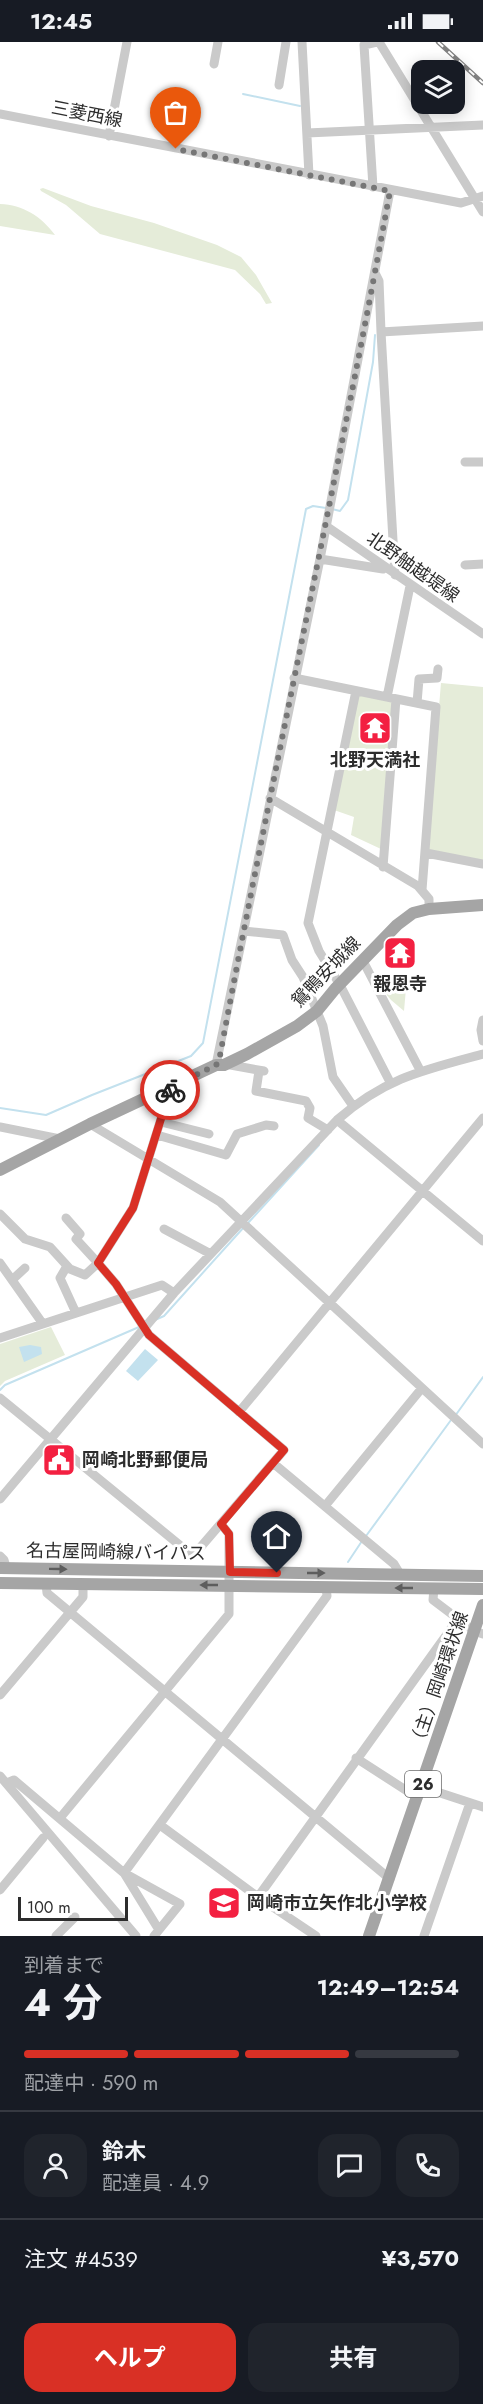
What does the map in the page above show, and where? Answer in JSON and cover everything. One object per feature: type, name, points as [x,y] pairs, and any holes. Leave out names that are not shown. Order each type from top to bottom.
[{"type":"main road","name":"鴛鴨安城線","points":[[0,1170],[90,1124],[221,1065],[297,1026],[317,1011],[397,925],[413,913],[429,909],[483,905]]},
{"type":"main road","name":"名古屋岡崎線バイパス","points":[[3,1568],[483,1576]]},
{"type":"main road","name":"名古屋岡崎線バイパス","points":[[0,1583],[483,1588]]},
{"type":"main road","name":"（主）岡崎環状線","points":[[369,1936],[479,1632],[483,1605]]},
{"type":"street","points":[[109,136],[126,42]]},
{"type":"street","points":[[214,64],[218,42]]},
{"type":"street","points":[[279,85],[286,42]]},
{"type":"street","points":[[300,42],[309,175]]},
{"type":"street","points":[[373,187],[364,45],[378,42],[479,198],[483,212]]},
{"type":"street","name":"三菱西線","points":[[0,114],[390,191]]},
{"type":"street","points":[[307,133],[483,125]]},
{"type":"street","points":[[327,1130],[308,1118],[310,1108],[306,1101],[256,1091],[262,1071],[221,1065],[244,931],[320,559],[390,191],[461,203],[479,198]]},
{"type":"street","points":[[320,559],[391,572],[379,281],[375,273]]},
{"type":"street","points":[[381,332],[483,326]]},
{"type":"street","points":[[465,462],[483,462]]},
{"type":"street","name":"北野舳越堤線","points":[[326,526],[410,586],[483,634]]},
{"type":"street","points":[[465,565],[483,564]]},
{"type":"street","points":[[383,867],[392,698],[410,586]]},
{"type":"street","points":[[417,703],[419,679],[437,678],[438,669]]},
{"type":"street","points":[[294,678],[436,707],[422,890]]},
{"type":"street","points":[[356,691],[308,923],[319,951],[340,985],[390,1082]]},
{"type":"street","points":[[270,798],[422,890],[429,899],[429,909]]},
{"type":"street","points":[[426,853],[483,864]]},
{"type":"street","points":[[244,931],[283,935],[292,960],[303,977],[323,1026],[333,1077],[353,1106]]},
{"type":"street","points":[[363,960],[420,1070]]},
{"type":"street","points":[[483,1020],[481,1030],[483,1041]]},
{"type":"street","points":[[0,1499],[174,1293],[337,1120],[353,1106],[390,1082],[420,1070],[483,1054]]},
{"type":"street","points":[[0,1214],[25,1239],[50,1247],[67,1266],[86,1275],[98,1263],[133,1208],[171,1087]]},
{"type":"street","points":[[240,1412],[483,1118]]},
{"type":"street","points":[[337,1120],[483,1241]]},
{"type":"street","points":[[161,1122],[209,1134]]},
{"type":"street","points":[[90,1124],[220,1202],[483,1444]]},
{"type":"street","points":[[157,1135],[226,1155],[237,1134],[266,1125],[274,1126]]},
{"type":"street","points":[[0,1127],[60,1139]]},
{"type":"street","points":[[0,1398],[193,1556],[284,1450],[172,1355],[144,1328],[116,1284],[76,1239],[80,1234],[66,1218]]},
{"type":"street","points":[[164,1229],[210,1253]]},
{"type":"street","points":[[0,1263],[44,1323]]},
{"type":"street","points":[[67,1266],[60,1278],[76,1312]]},
{"type":"street","points":[[12,1280],[25,1268]]},
{"type":"street","points":[[0,1338],[162,1284],[174,1293]]},
{"type":"street","points":[[325,1506],[422,1388]]},
{"type":"street","points":[[273,1463],[394,1564],[400,1574]]},
{"type":"street","points":[[60,1818],[230,1614],[229,1534],[221,1524]]},
{"type":"street","points":[[0,1556],[4,1560],[3,1568]]},
{"type":"street","points":[[46,1584],[47,1593],[70,1613],[390,1879]]},
{"type":"street","points":[[0,1695],[83,1597],[83,1585]]},
{"type":"street","points":[[124,1873],[327,1596],[326,1587]]},
{"type":"street","points":[[434,1588],[433,1600],[479,1632]]},
{"type":"street","points":[[258,1897],[313,1817],[458,1619]]},
{"type":"street","points":[[356,1758],[420,1792],[483,1807]]},
{"type":"street","points":[[4,1779],[14,1780],[124,1873],[180,1904],[156,1933],[124,1873]]},
{"type":"street","points":[[4,1779],[136,1936]]},
{"type":"street","points":[[424,1936],[470,1803]]},
{"type":"street","points":[[160,1825],[258,1897],[316,1936]]},
{"type":"street","points":[[0,1890],[44,1838]]},
{"type":"street","points":[[56,1936],[75,1917]]},
{"type":"green space","points":[[43,188],[91,206],[154,223],[217,245],[241,257],[256,275],[272,303],[266,304],[260,294],[235,270],[100,234],[66,205],[41,191],[40,189]]},
{"type":"green space","points":[[0,204],[24,209],[44,222],[55,235],[0,226]]},
{"type":"green space","points":[[441,683],[483,687],[483,862],[427,850]]},
{"type":"green space","points":[[358,694],[393,700],[381,849],[351,835],[354,817],[334,810]]},
{"type":"green space","points":[[385,974],[407,977],[404,1011],[381,988]]},
{"type":"green space","points":[[51,1327],[65,1355],[5,1381],[0,1386],[0,1344]]},
{"type":"water","points":[[30,1345],[41,1347],[42,1354],[24,1362],[19,1347]]},
{"type":"water","points":[[145,1349],[158,1360],[138,1381],[126,1371]]},
{"type":"waterway","points":[[243,94],[300,106]]},
{"type":"waterway","points":[[332,509],[340,511],[348,500],[373,362],[375,335]]},
{"type":"waterway","points":[[0,1108],[46,1115],[191,1056],[203,1043],[306,509],[313,506],[326,508]]},
{"type":"waterway","points":[[248,1223],[319,1145]]},
{"type":"waterway","points":[[155,1320],[164,1316],[244,1227]]},
{"type":"waterway","points":[[0,1390],[5,1385],[139,1327]]},
{"type":"waterway","points":[[455,1416],[483,1377]]},
{"type":"waterway","points":[[366,1536],[451,1420]]},
{"type":"waterway","points":[[348,1562],[362,1541]]},
{"type":"railway","points":[[438,42],[483,83]]},
{"type":"way so far","points":[[170,1090],[171,1087],[216,1065],[219,1061],[273,780],[320,559],[390,191],[176,149]]},
{"type":"place","name":"北野天満社","points":[[375,728]]},
{"type":"place","name":"報恩寺","points":[[400,953]]},
{"type":"place","name":"岡崎北野郵便局","points":[[59,1460]]},
{"type":"place","name":"岡崎市立矢作北小学校","points":[[224,1903]]},
{"type":"route","points":[[170,1090],[133,1208],[98,1263],[116,1284],[149,1335],[284,1450],[221,1524],[229,1534],[230,1572],[277,1573]]}]
